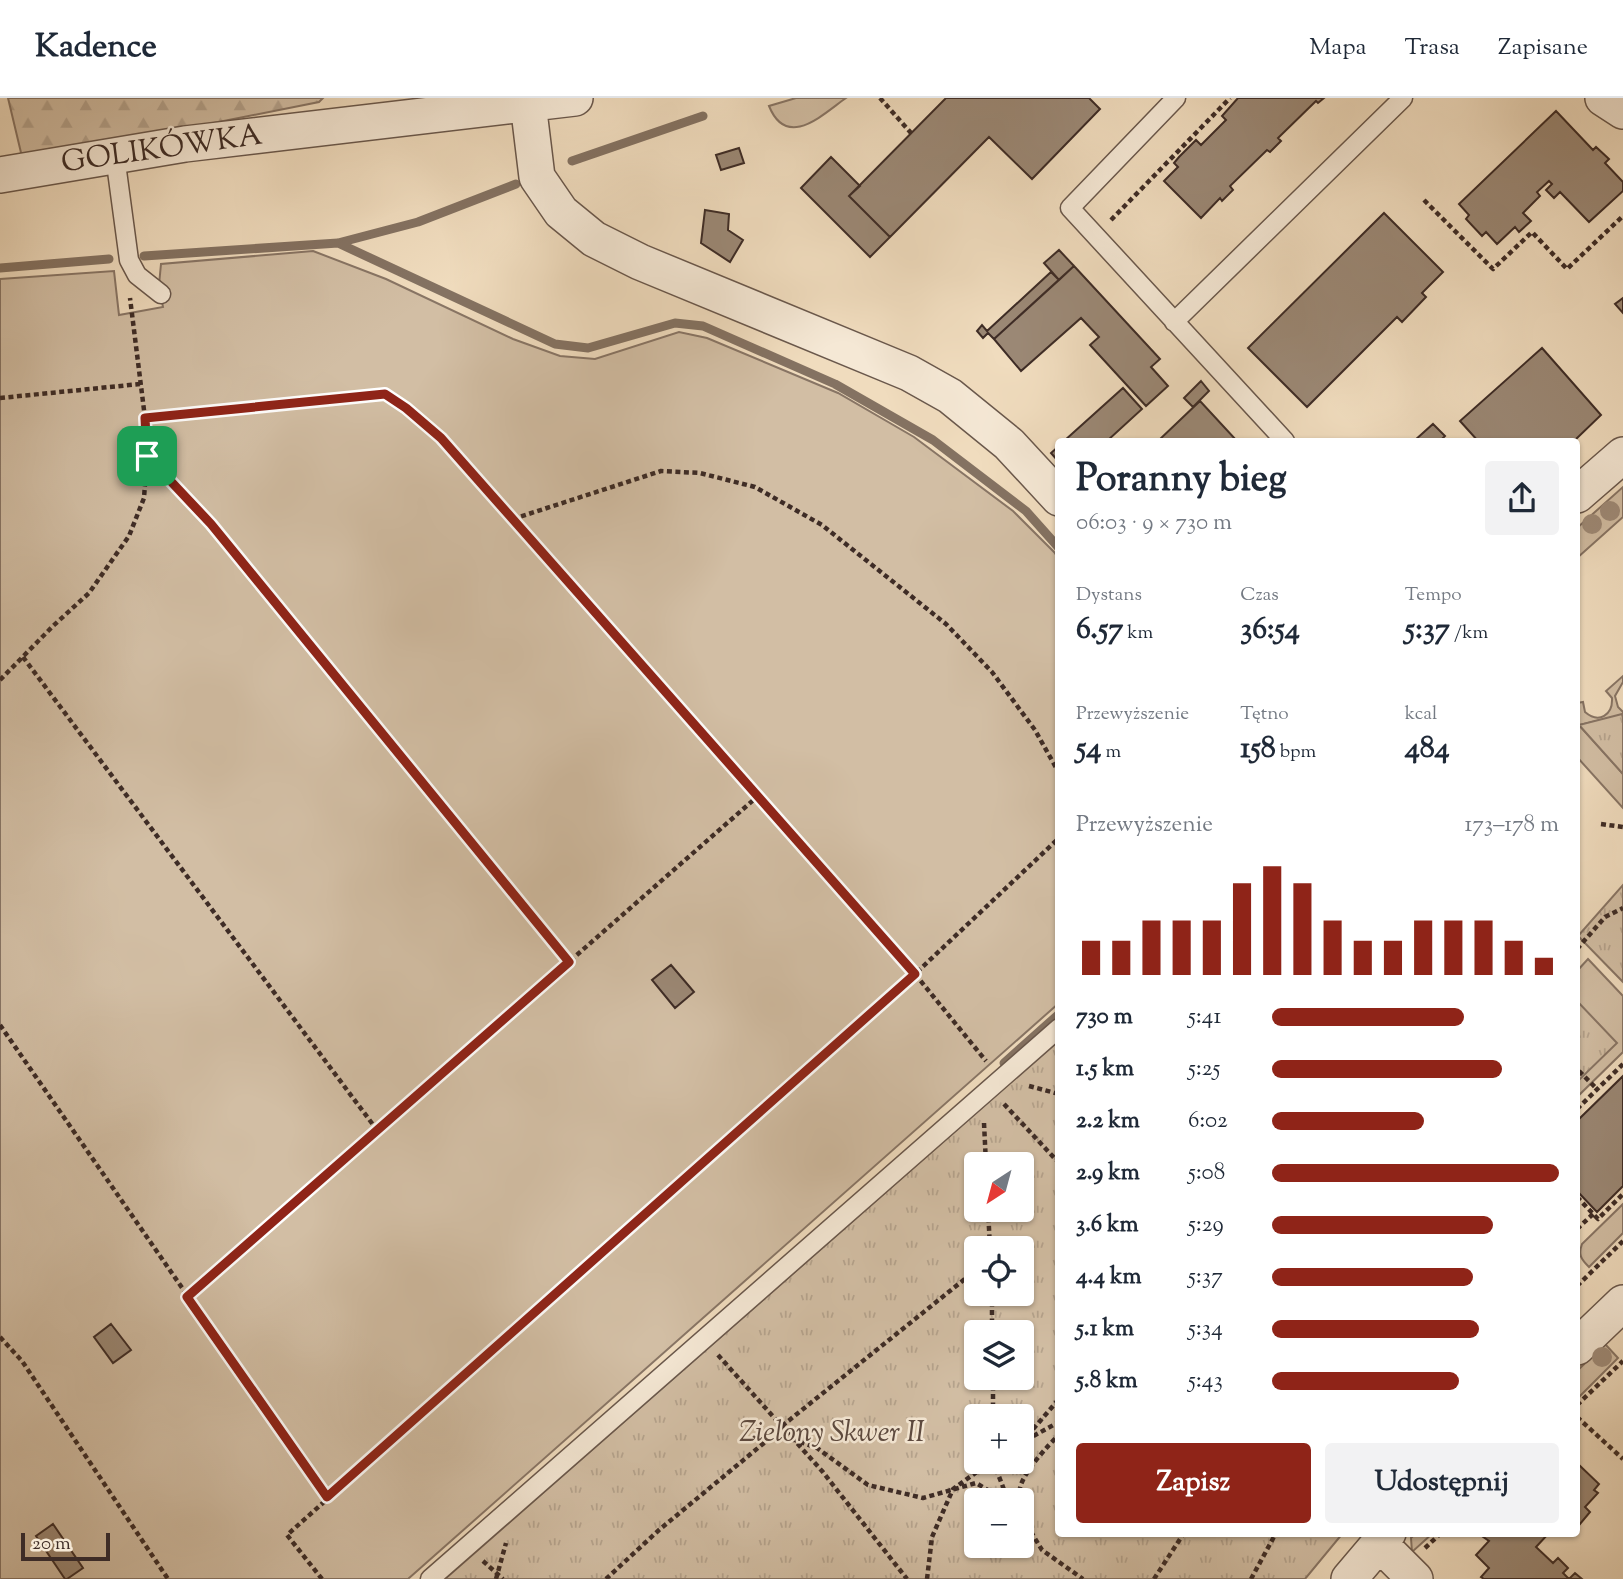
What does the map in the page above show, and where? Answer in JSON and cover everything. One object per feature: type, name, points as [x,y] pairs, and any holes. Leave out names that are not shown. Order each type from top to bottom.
[{"type":"street","name":"GOLIKÓWKA","points":[[0,175],[185,144],[575,98]]},
{"type":"street","points":[[1603,98],[1623,111]]},
{"type":"street","points":[[527,103],[537,177],[561,212],[594,239],[640,262],[875,358],[950,396],[1009,444],[1055,494]]},
{"type":"street","points":[[1580,492],[1623,454]]},
{"type":"street","points":[[1580,1344],[1623,1303]]},
{"type":"street","points":[[1349,1579],[1384,1538],[1415,1579]]},
{"type":"lane","points":[[1176,98],[1070,208],[1282,438]]},
{"type":"lane","points":[[1174,322],[1403,98]]},
{"type":"lane","points":[[115,156],[129,260],[136,275],[161,294]]},
{"type":"lane","points":[[430,1579],[1055,1031]]},
{"type":"path","points":[[880,98],[911,133]]},
{"type":"path","points":[[1096,236],[1230,98]]},
{"type":"path","points":[[1424,200],[1493,269],[1532,232],[1567,270],[1623,216]]},
{"type":"path","points":[[0,680],[89,593],[129,536],[144,498],[147,456],[145,418],[131,314]]},
{"type":"path","points":[[0,398],[140,384]]},
{"type":"path","points":[[145,418],[385,394],[406,408],[441,438],[513,519],[915,974],[989,1065]]},
{"type":"path","points":[[147,456],[211,524],[569,962]]},
{"type":"path","points":[[513,519],[661,471],[700,473],[755,487],[822,525],[946,624],[992,672],[1035,730],[1055,766]]},
{"type":"path","points":[[23,657],[377,1130]]},
{"type":"path","points":[[187,1297],[758,796]]},
{"type":"path","points":[[1601,824],[1623,827]]},
{"type":"path","points":[[322,1579],[287,1535],[915,974],[1055,842]]},
{"type":"path","points":[[1580,946],[1605,917],[1623,908]]},
{"type":"path","points":[[0,1025],[327,1497]]},
{"type":"path","points":[[1580,1106],[1623,1064]]},
{"type":"path","points":[[1580,1072],[1597,1089]]},
{"type":"path","points":[[1003,1103],[1055,1159]]},
{"type":"path","points":[[1580,1200],[1598,1219],[1623,1194]]},
{"type":"path","points":[[1580,1227],[1593,1214]]},
{"type":"path","points":[[1580,1283],[1623,1241]]},
{"type":"path","points":[[782,1426],[964,1280]]},
{"type":"path","points":[[0,1337],[22,1361],[168,1579]]},
{"type":"path","points":[[703,1339],[822,1471],[907,1579]]},
{"type":"path","points":[[1580,1402],[1623,1361]]},
{"type":"path","points":[[1034,1428],[1055,1404]]},
{"type":"path","points":[[1580,1420],[1623,1459]]},
{"type":"path","points":[[1034,1436],[1055,1424]]},
{"type":"path","points":[[606,1579],[659,1530],[770,1438],[794,1440],[817,1448],[868,1485],[923,1498],[976,1483],[985,1488]]},
{"type":"path","points":[[1020,1488],[1027,1475],[1055,1439]]},
{"type":"path","points":[[927,1579],[932,1537],[953,1489],[974,1474]]},
{"type":"path","points":[[1154,1579],[1181,1537]]},
{"type":"path","points":[[1251,1579],[1274,1537]]},
{"type":"path","points":[[1034,1538],[1042,1550],[1083,1579]]},
{"type":"green space","points":[[8,98],[323,98],[319,102],[23,161]]},
{"type":"green space","points":[[796,98],[846,98],[816,120],[795,127],[785,126],[776,119],[769,106]]},
{"type":"green space","points":[[313,251],[386,279],[513,339],[560,356],[595,359],[679,332],[707,338],[838,393],[914,437],[1013,511],[1055,553],[1055,1007],[408,1579],[0,1579],[0,279],[114,271],[119,315],[163,307],[159,285],[161,264]]},
{"type":"green space","points":[[1623,487],[1623,517],[1580,555],[1580,525]]},
{"type":"green space","points":[[1623,676],[1623,682],[1615,696],[1623,717],[1622,715],[1580,725],[1580,702],[1583,702],[1585,712],[1590,716],[1600,717],[1608,713],[1612,698],[1606,691]]},
{"type":"green space","points":[[1622,714],[1623,774],[1580,726]]},
{"type":"green space","points":[[1580,726],[1623,774],[1623,808],[1580,760]]},
{"type":"green space","points":[[1623,885],[1623,982],[1580,938],[1580,934]]},
{"type":"green space","points":[[1588,959],[1623,996],[1623,1052],[1580,1094],[1580,968]]},
{"type":"green space","points":[[1580,1004],[1617,1043],[1580,1079]]},
{"type":"green space","name":"Zielony Skwer II","points":[[1055,1044],[1055,1537],[1340,1537],[1305,1579],[445,1579]]},
{"type":"green space","points":[[1623,1204],[1623,1233],[1589,1267],[1581,1257],[1582,1244]]},
{"type":"green space","points":[[1605,1344],[1618,1358],[1580,1396],[1580,1368]]},
{"type":"green space","points":[[1412,1537],[1429,1537],[1412,1552]]},
{"type":"building","points":[[946,98],[1089,98],[1100,109],[1032,179],[989,137],[890,237],[849,196]]},
{"type":"building","points":[[1238,98],[1324,98],[1318,103],[1316,101],[1278,138],[1281,141],[1270,152],[1267,150],[1230,186],[1233,190],[1222,201],[1220,198],[1201,218],[1164,181],[1178,167],[1174,163],[1196,140],[1201,145],[1226,120],[1222,116]]},
{"type":"building","points":[[1556,111],[1593,150],[1596,147],[1609,159],[1605,163],[1623,182],[1623,191],[1589,222],[1560,192],[1554,198],[1546,190],[1552,184],[1549,181],[1537,192],[1540,196],[1523,213],[1531,221],[1519,232],[1515,227],[1497,244],[1486,232],[1482,236],[1466,219],[1469,215],[1459,204]]},
{"type":"building","points":[[739,148],[744,163],[721,170],[716,155]]},
{"type":"building","points":[[831,157],[860,186],[849,196],[890,237],[870,257],[801,188]]},
{"type":"building","points":[[705,210],[729,214],[728,230],[743,240],[730,262],[701,243]]},
{"type":"building","points":[[1384,213],[1443,272],[1422,293],[1426,297],[1402,322],[1397,317],[1307,407],[1248,348]]},
{"type":"building","points":[[1059,250],[1074,266],[1059,280],[1044,263]]},
{"type":"building","points":[[1074,266],[1160,359],[1151,367],[1168,386],[1146,406],[1090,345],[1099,337],[1081,318],[1021,371],[994,339]]},
{"type":"building","points":[[1051,272],[1059,280],[994,339],[988,333],[983,338],[977,331],[982,325],[987,331]]},
{"type":"building","points":[[1623,298],[1623,313],[1615,304]]},
{"type":"building","points":[[1542,348],[1601,415],[1577,438],[1475,438],[1460,421]]},
{"type":"building","points":[[1201,381],[1209,391],[1193,407],[1184,398]]},
{"type":"building","points":[[1123,388],[1142,409],[1110,438],[1067,438]]},
{"type":"building","points":[[1200,401],[1234,438],[1161,438]]},
{"type":"building","points":[[1433,424],[1445,436],[1443,438],[1417,438]]},
{"type":"building","points":[[671,965],[694,992],[675,1008],[652,980]]},
{"type":"building","points":[[1623,1076],[1623,1186],[1597,1212],[1580,1194],[1580,1118]]},
{"type":"building","points":[[111,1324],[131,1350],[113,1363],[94,1337]]},
{"type":"building","points":[[1580,1466],[1599,1484],[1594,1490],[1598,1493],[1585,1507],[1590,1512],[1580,1524]]},
{"type":"building","points":[[53,1524],[83,1568],[67,1579],[36,1536]]},
{"type":"building","points":[[1483,1537],[1545,1537],[1536,1547],[1553,1563],[1558,1558],[1568,1568],[1563,1573],[1569,1579],[1484,1579],[1481,1577],[1489,1568],[1476,1555],[1489,1541]]},
{"type":"building","points":[[1575,1573],[1582,1579],[1569,1579]]},
{"type":"waterway","points":[[572,161],[703,116]]},
{"type":"waterway","points":[[144,256],[338,243],[418,222],[516,184]]},
{"type":"waterway","points":[[338,243],[555,344],[588,348],[675,323],[703,326],[835,384],[933,440],[1026,511],[1055,544]]},
{"type":"waterway","points":[[0,268],[109,259]]},
{"type":"waterway","points":[[1004,1063],[1055,1018]]},
{"type":"route","points":[[385,394],[406,408],[441,438],[915,974],[327,1497],[187,1297],[569,962],[211,524],[147,456],[145,418],[385,394]]}]
